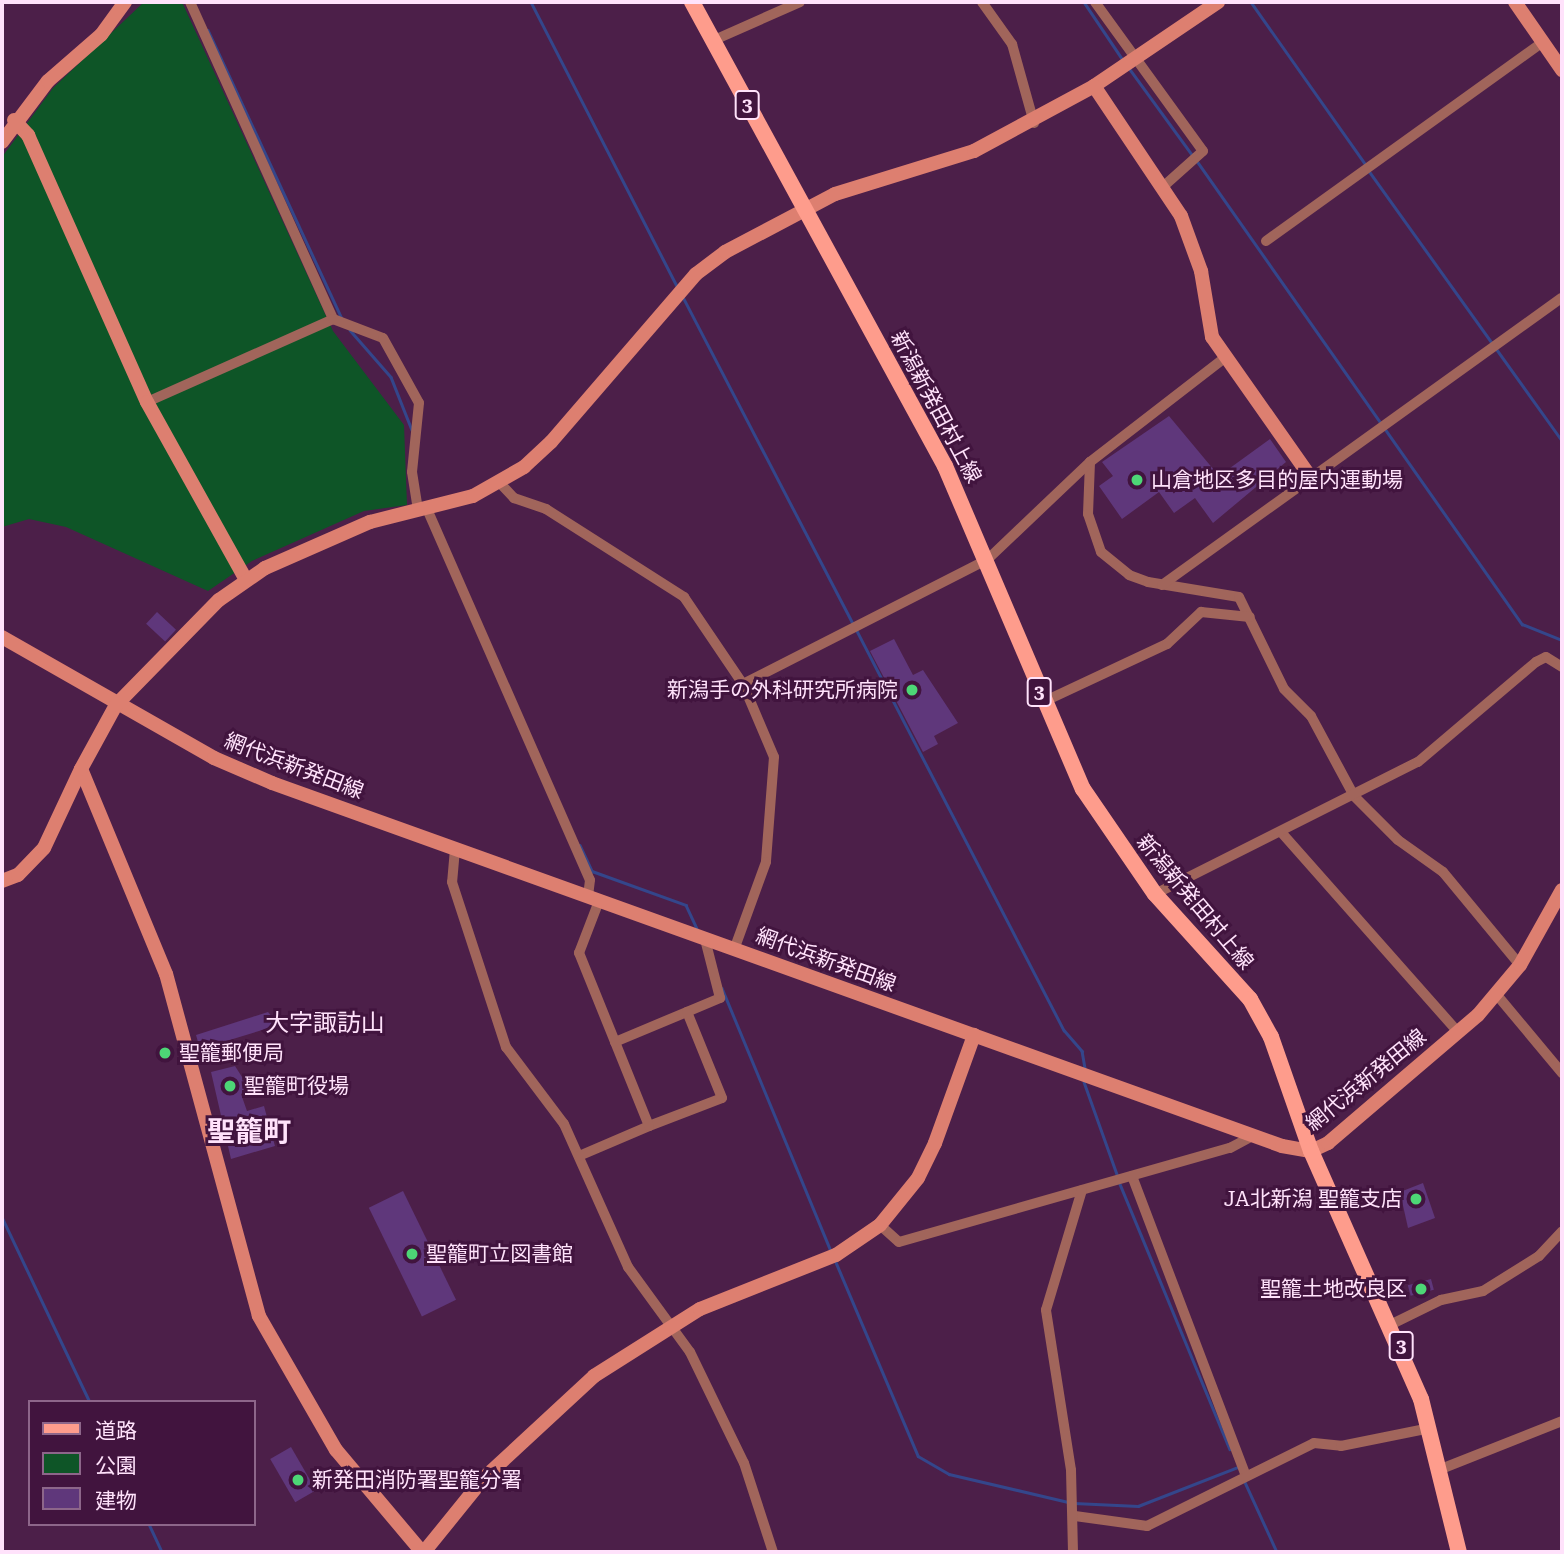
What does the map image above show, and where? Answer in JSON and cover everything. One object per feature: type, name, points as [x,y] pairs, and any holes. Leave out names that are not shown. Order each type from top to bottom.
[{"type":"main road","name":"新潟新発田村上線","points":[[692,2],[945,466],[988,559],[1043,702],[1083,789],[1155,894],[1250,999],[1271,1037],[1311,1151],[1392,1324],[1430,1428],[1459,1552]]},
{"type":"street","points":[[2,142],[14,120],[48,81],[101,35],[125,2]]},
{"type":"street","points":[[190,2],[333,319],[383,338],[403,366],[419,403],[412,472],[423,510],[590,880],[593,899],[579,953],[649,1126]]},
{"type":"street","points":[[712,41],[800,2]]},
{"type":"street","points":[[982,2],[1012,44],[1034,123]]},
{"type":"street","points":[[1095,2],[1134,60],[1203,151],[1165,185]]},
{"type":"street","points":[[2,881],[18,875],[44,848],[81,769],[116,705],[219,600],[246,580],[369,522],[423,510],[500,483],[551,442],[695,274],[804,207],[974,151],[1034,123],[1134,60],[1218,2]]},
{"type":"street","points":[[1515,2],[1562,70]]},
{"type":"street","points":[[1266,241],[1544,42]]},
{"type":"street","points":[[1094,86],[1165,185],[1198,258],[1208,327],[1310,475]]},
{"type":"street","points":[[14,120],[27,135],[148,402],[246,580]]},
{"type":"street","points":[[1162,585],[1310,475],[1562,298]]},
{"type":"street","points":[[148,402],[333,319]]},
{"type":"street","points":[[743,684],[988,559],[1090,462],[1226,356]]},
{"type":"street","points":[[1090,462],[1088,514],[1101,552],[1129,575],[1162,585],[1229,593],[1238,597],[1284,689],[1311,716],[1354,796],[1398,840],[1443,872],[1520,965]]},
{"type":"street","points":[[500,483],[514,498],[546,509],[684,597],[743,684],[774,757],[766,862],[734,950]]},
{"type":"street","points":[[1043,702],[1167,644],[1201,612],[1250,617]]},
{"type":"street","name":"網代浜新発田線","points":[[2,637],[116,705],[272,783],[974,1035],[1249,1138],[1311,1151],[1328,1143],[1458,1032],[1497,995],[1520,965],[1562,890]]},
{"type":"street","points":[[1155,894],[1418,762],[1536,662],[1546,657],[1562,667]]},
{"type":"street","points":[[81,769],[166,974],[259,1316],[336,1450],[423,1552],[484,1478],[573,1393],[674,1324],[734,1293],[836,1255],[880,1225],[930,1154],[974,1035]]},
{"type":"street","points":[[1281,832],[1458,1032]]},
{"type":"street","points":[[455,849],[452,882],[506,1047],[564,1124],[628,1267],[674,1324],[744,1463],[773,1552]]},
{"type":"street","points":[[615,1042],[722,996],[705,939]]},
{"type":"street","points":[[1497,995],[1562,1073]]},
{"type":"street","points":[[579,1156],[722,1098],[687,1012]]},
{"type":"street","points":[[880,1225],[899,1242],[1132,1176],[1249,1138]]},
{"type":"street","points":[[1132,1176],[1245,1474]]},
{"type":"street","points":[[1073,1552],[1075,1516],[1046,1310],[1082,1190]]},
{"type":"street","points":[[1392,1324],[1441,1300],[1483,1291],[1539,1256],[1562,1231]]},
{"type":"street","points":[[1441,1469],[1562,1421]]},
{"type":"street","points":[[1075,1516],[1147,1526],[1245,1474],[1314,1443],[1341,1446],[1430,1428]]},
{"type":"green space","points":[[144,2],[182,2],[333,331],[404,425],[407,505],[364,511],[252,561],[208,591],[66,527],[29,519],[2,527],[2,157],[53,88]]},
{"type":"building","points":[[1169,416],[1219,476],[1270,439],[1286,462],[1213,523],[1195,498],[1174,513],[1159,492],[1122,519],[1099,486],[1113,476],[1102,462]]},
{"type":"building","points":[[157,612],[176,630],[165,641],[146,624]]},
{"type":"building","name":"新潟手の外科研究所病院","points":[[894,639],[913,675],[923,670],[958,723],[934,736],[938,744],[923,752],[870,651]]},
{"type":"building","points":[[268,1012],[279,1025],[200,1049],[196,1035]]},
{"type":"building","name":"聖籠町役場","points":[[235,1066],[249,1088],[241,1094],[247,1111],[264,1106],[268,1121],[276,1119],[279,1129],[271,1132],[275,1146],[231,1159],[211,1072]]},
{"type":"building","name":"JA北新潟 聖籠支店","points":[[1423,1183],[1435,1218],[1408,1228],[1400,1192]]},
{"type":"building","name":"聖籠町立図書館","points":[[403,1191],[456,1300],[422,1316],[369,1208]]},
{"type":"building","name":"聖籠土地改良区","points":[[1431,1279],[1434,1290],[1411,1296],[1408,1285]]},
{"type":"building","name":"新発田消防署聖籠分署","points":[[291,1447],[316,1490],[295,1502],[270,1459]]},
{"type":"waterway","points":[[531,2],[678,288]]},
{"type":"waterway","points":[[1084,2],[1123,60]]},
{"type":"waterway","points":[[1251,2],[1366,165]]},
{"type":"waterway","points":[[208,30],[342,319]]},
{"type":"waterway","points":[[1129,68],[1193,156]]},
{"type":"waterway","points":[[1197,161],[1522,624],[1562,640]]},
{"type":"waterway","points":[[1369,171],[1562,441]]},
{"type":"waterway","points":[[683,297],[853,623]]},
{"type":"waterway","points":[[350,330],[391,377],[412,430]]},
{"type":"waterway","points":[[856,629],[1064,1030],[1082,1051],[1085,1068]]},
{"type":"waterway","points":[[580,845],[592,871],[686,905],[698,931]]},
{"type":"waterway","points":[[722,988],[831,1251]]},
{"type":"waterway","points":[[1084,1082],[1118,1177]]},
{"type":"waterway","points":[[1120,1184],[1230,1449]]},
{"type":"waterway","points":[[2,1217],[89,1400]]},
{"type":"waterway","points":[[835,1260],[918,1456],[949,1474],[1068,1502]]},
{"type":"waterway","points":[[1074,1503],[1138,1506],[1238,1467]]},
{"type":"waterway","points":[[1244,1480],[1277,1552]]},
{"type":"waterway","points":[[150,1526],[162,1552]]},
{"type":"place","name":"山倉地区多目的屋内運動場","points":[[1137,480]]},
{"type":"place","name":"新潟手の外科研究所病院","points":[[912,690]]},
{"type":"place","name":"聖籠郵便局","points":[[165,1053]]},
{"type":"place","name":"聖籠町役場","points":[[230,1086]]},
{"type":"place","name":"JA北新潟 聖籠支店","points":[[1416,1199]]},
{"type":"place","name":"聖籠町立図書館","points":[[412,1254]]},
{"type":"place","name":"聖籠土地改良区","points":[[1421,1289]]},
{"type":"place","name":"新発田消防署聖籠分署","points":[[298,1480]]},
{"type":"district","name":"大字諏訪山","points":[[325,1024]]},
{"type":"district","name":"聖籠町","points":[[249,1132]]}]
